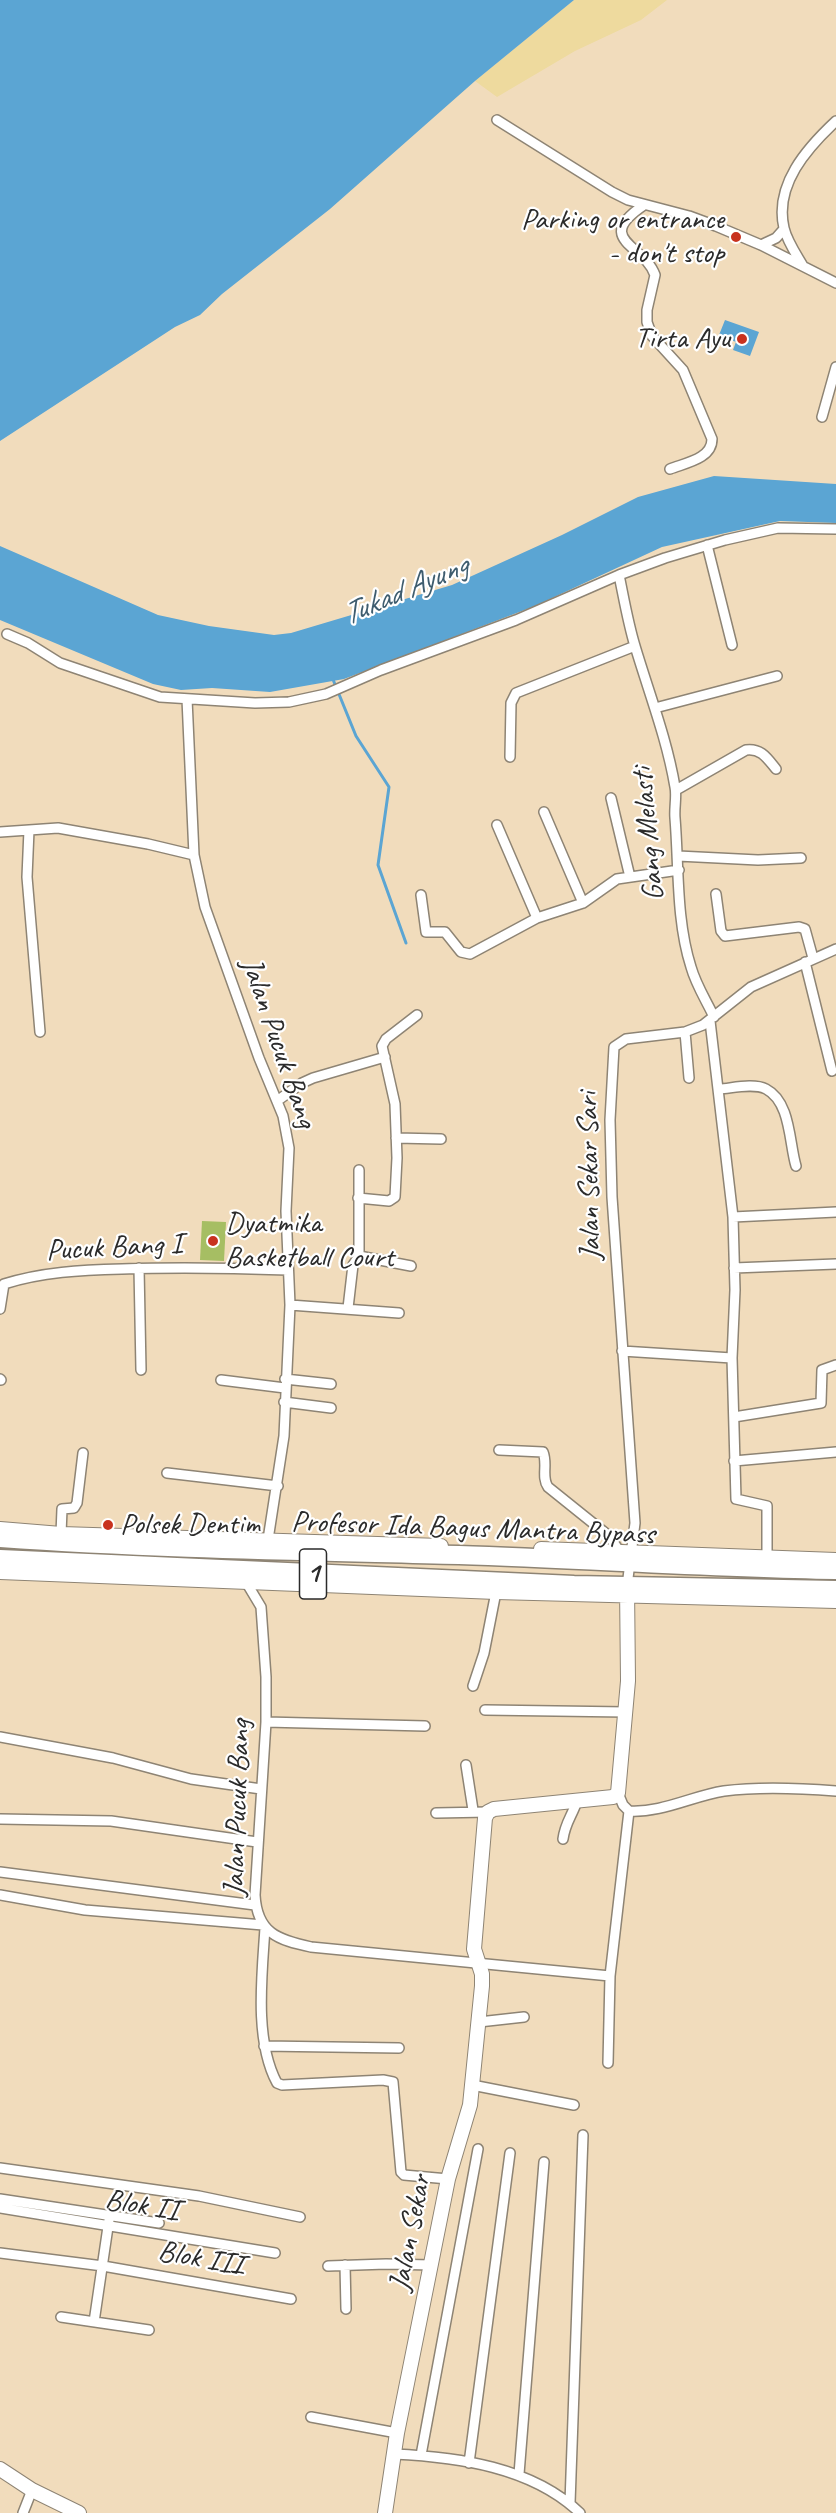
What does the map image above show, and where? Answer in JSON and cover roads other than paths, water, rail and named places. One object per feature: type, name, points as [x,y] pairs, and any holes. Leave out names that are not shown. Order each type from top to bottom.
[{"type":"highway","name":"Profesor Ida Bagus Mantra Bypass","points":[[0,1538],[75,1544],[268,1545],[626,1556],[836,1570]]},
{"type":"highway","points":[[151,1546],[153,1567]]},
{"type":"highway","name":"Profesor Ida Bagus Mantra Bypass","points":[[0,1559],[367,1582],[627,1591],[836,1590]]},
{"type":"street","points":[[497,120],[612,192],[644,205],[689,216],[761,245],[836,283]]},
{"type":"street","points":[[803,266],[784,229],[784,203],[791,176],[807,150],[832,130],[836,121]]},
{"type":"street","points":[[644,205],[630,214],[624,224],[622,235],[627,244],[653,269],[655,275],[647,322],[658,345],[683,370],[712,440],[712,445],[704,455],[670,469]]},
{"type":"street","points":[[761,245],[776,238],[784,229]]},
{"type":"street","points":[[822,417],[836,368]]},
{"type":"street","points":[[6,634],[28,643],[60,663],[160,697],[268,703],[289,702],[326,694],[344,684],[499,627],[619,575],[707,545],[778,528],[836,529]]},
{"type":"street","points":[[707,545],[732,645]]},
{"type":"street","name":"Gang Melasti","points":[[619,575],[635,646],[655,708],[676,790],[674,815],[680,914],[691,967],[712,1019],[733,1217],[732,1358],[736,1500],[767,1506],[767,1557]]},
{"type":"street","points":[[510,757],[511,703],[516,693],[635,646]]},
{"type":"street","points":[[655,708],[777,676]]},
{"type":"street","name":"Jalan Pucuk Bang","points":[[187,699],[194,855],[205,907],[259,1058],[277,1101],[289,1148],[286,1211],[290,1305],[284,1436],[268,1545]]},
{"type":"street","points":[[676,790],[746,750],[753,749],[765,755],[776,769]]},
{"type":"street","points":[[611,798],[630,877]]},
{"type":"street","points":[[544,812],[583,903]]},
{"type":"street","points":[[497,825],[537,918]]},
{"type":"street","points":[[0,832],[58,828],[148,844],[194,855]]},
{"type":"street","points":[[29,830],[27,877],[40,1032]]},
{"type":"street","points":[[678,856],[758,860],[801,858]]},
{"type":"street","points":[[421,895],[426,932],[445,932],[461,952],[466,954],[475,952],[537,918],[583,903],[617,879],[679,870]]},
{"type":"street","points":[[716,894],[722,931],[725,936],[799,927],[805,929],[809,960],[832,1071]]},
{"type":"street","name":"Jalan Sekar Sari","points":[[627,1591],[626,1556],[635,1523],[612,1197],[612,1054],[614,1047],[626,1039],[685,1032],[712,1019],[751,987],[836,950]]},
{"type":"street","points":[[358,1198],[388,1201],[395,1197],[395,1104],[382,1046],[386,1039],[417,1015]]},
{"type":"street","points":[[685,1032],[689,1078]]},
{"type":"street","points":[[277,1101],[307,1081],[385,1057]]},
{"type":"street","points":[[720,1089],[755,1087],[766,1089],[774,1095],[784,1111],[796,1166]]},
{"type":"street","points":[[396,1138],[441,1139]]},
{"type":"street","points":[[348,1308],[353,1265],[359,1256],[359,1170]]},
{"type":"street","points":[[733,1217],[836,1212]]},
{"type":"street","points":[[359,1256],[411,1266]]},
{"type":"street","points":[[734,1268],[836,1264]]},
{"type":"street","points":[[140,1268],[141,1370]]},
{"type":"street","name":"Pucuk Bang I","points":[[0,1309],[1,1282],[27,1276],[140,1268],[288,1270]]},
{"type":"street","points":[[290,1305],[399,1313]]},
{"type":"street","points":[[622,1351],[732,1358]]},
{"type":"street","points":[[734,1418],[821,1403],[822,1370],[836,1365]]},
{"type":"street","points":[[221,1380],[331,1384]]},
{"type":"street","points":[[284,1402],[332,1408]]},
{"type":"street","points":[[499,1450],[543,1452],[546,1462],[544,1479],[548,1487],[609,1536],[626,1556],[836,1560]]},
{"type":"street","points":[[734,1461],[836,1452]]},
{"type":"street","points":[[61,1534],[62,1509],[74,1508],[77,1503],[83,1453]]},
{"type":"street","points":[[167,1473],[278,1486]]},
{"type":"street","points":[[0,1528],[61,1534],[268,1545]]},
{"type":"street","points":[[0,1572],[246,1582],[367,1582],[496,1592],[627,1591],[836,1601]]},
{"type":"street","name":"Jalan Pucuk Bang","points":[[246,1582],[261,1607],[266,1722],[255,1905],[264,1927],[280,1939],[311,1947],[478,1964]]},
{"type":"street","points":[[627,1591],[626,1712],[618,1794],[629,1811],[650,1810],[722,1791],[763,1788],[836,1791]]},
{"type":"street","points":[[473,1686],[484,1653],[496,1592]]},
{"type":"street","points":[[486,1710],[626,1712]]},
{"type":"street","points":[[266,1722],[425,1726]]},
{"type":"street","points":[[0,1737],[113,1758],[191,1779],[261,1789]]},
{"type":"street","points":[[466,1765],[474,1810]]},
{"type":"street","points":[[436,1813],[474,1810],[488,1812],[494,1809],[613,1797],[618,1794]]},
{"type":"street","points":[[563,1839],[565,1824],[572,1815],[577,1801]]},
{"type":"street","points":[[608,2062],[610,1977],[629,1811]]},
{"type":"street","name":"Jalan Sekar","points":[[385,2513],[394,2454],[448,2179],[470,2105],[483,1980],[475,1958],[475,1934],[485,1818],[488,1812]]},
{"type":"street","points":[[0,1819],[111,1821],[257,1842]]},
{"type":"street","points":[[0,1872],[255,1905]]},
{"type":"street","points":[[0,1894],[85,1910],[264,1927],[261,1985],[264,2046],[279,2085],[383,2080],[393,2082],[396,2087],[396,2133],[401,2172],[404,2175],[448,2179]]},
{"type":"street","points":[[478,1964],[610,1977]]},
{"type":"street","points":[[479,2022],[524,2017]]},
{"type":"street","points":[[264,2046],[399,2048]]},
{"type":"street","points":[[472,2085],[574,2105]]},
{"type":"street","points":[[570,2503],[583,2135]]},
{"type":"street","points":[[421,2455],[478,2149]]},
{"type":"street","points":[[469,2463],[510,2153]]},
{"type":"street","points":[[519,2474],[544,2162]]},
{"type":"street","points":[[0,2168],[199,2196],[300,2217]]},
{"type":"street","points":[[0,2199],[109,2220],[159,2223]]},
{"type":"street","name":"Blok II","points":[[0,2208],[109,2220],[275,2253]]},
{"type":"street","points":[[94,2322],[109,2220]]},
{"type":"street","name":"Blok III","points":[[0,2253],[103,2266],[291,2299]]},
{"type":"street","points":[[345,2265],[346,2309]]},
{"type":"street","points":[[328,2266],[432,2265]]},
{"type":"street","points":[[61,2317],[149,2330]]},
{"type":"street","points":[[311,2416],[398,2433]]},
{"type":"street","points":[[394,2454],[421,2455],[519,2474],[544,2485],[580,2513]]},
{"type":"street","points":[[0,2469],[32,2490],[79,2513]]},
{"type":"street","points":[[23,2513],[32,2490]]},
{"type":"water","points":[[0,0],[574,0],[475,81],[330,209],[222,294],[200,315],[175,327],[0,441]]},
{"type":"water","name":"Tirta Ayu","points":[[725,320],[759,332],[750,356],[733,350],[736,342],[719,335]]},
{"type":"water","points":[[714,476],[836,484],[836,523],[780,521],[662,547],[535,606],[344,679],[270,692],[212,688],[181,690],[153,684],[0,620],[0,546],[158,615],[209,626],[274,635],[291,633],[452,585],[562,535],[638,497]]},
{"type":"waterway","points":[[332,677],[356,736],[389,787],[378,865],[406,943]]},
{"type":"place","name":"Parking or entrance - don't stop","points":[[736,237]]},
{"type":"place","name":"Tirta Ayu","points":[[742,339]]},
{"type":"place","name":"Dyatmika Basketball Court","points":[[213,1241]]},
{"type":"place","name":"Polsek Dentim","points":[[108,1525]]},
{"type":"water label","name":"Tukad Ayung","points":[[405,591]]}]
